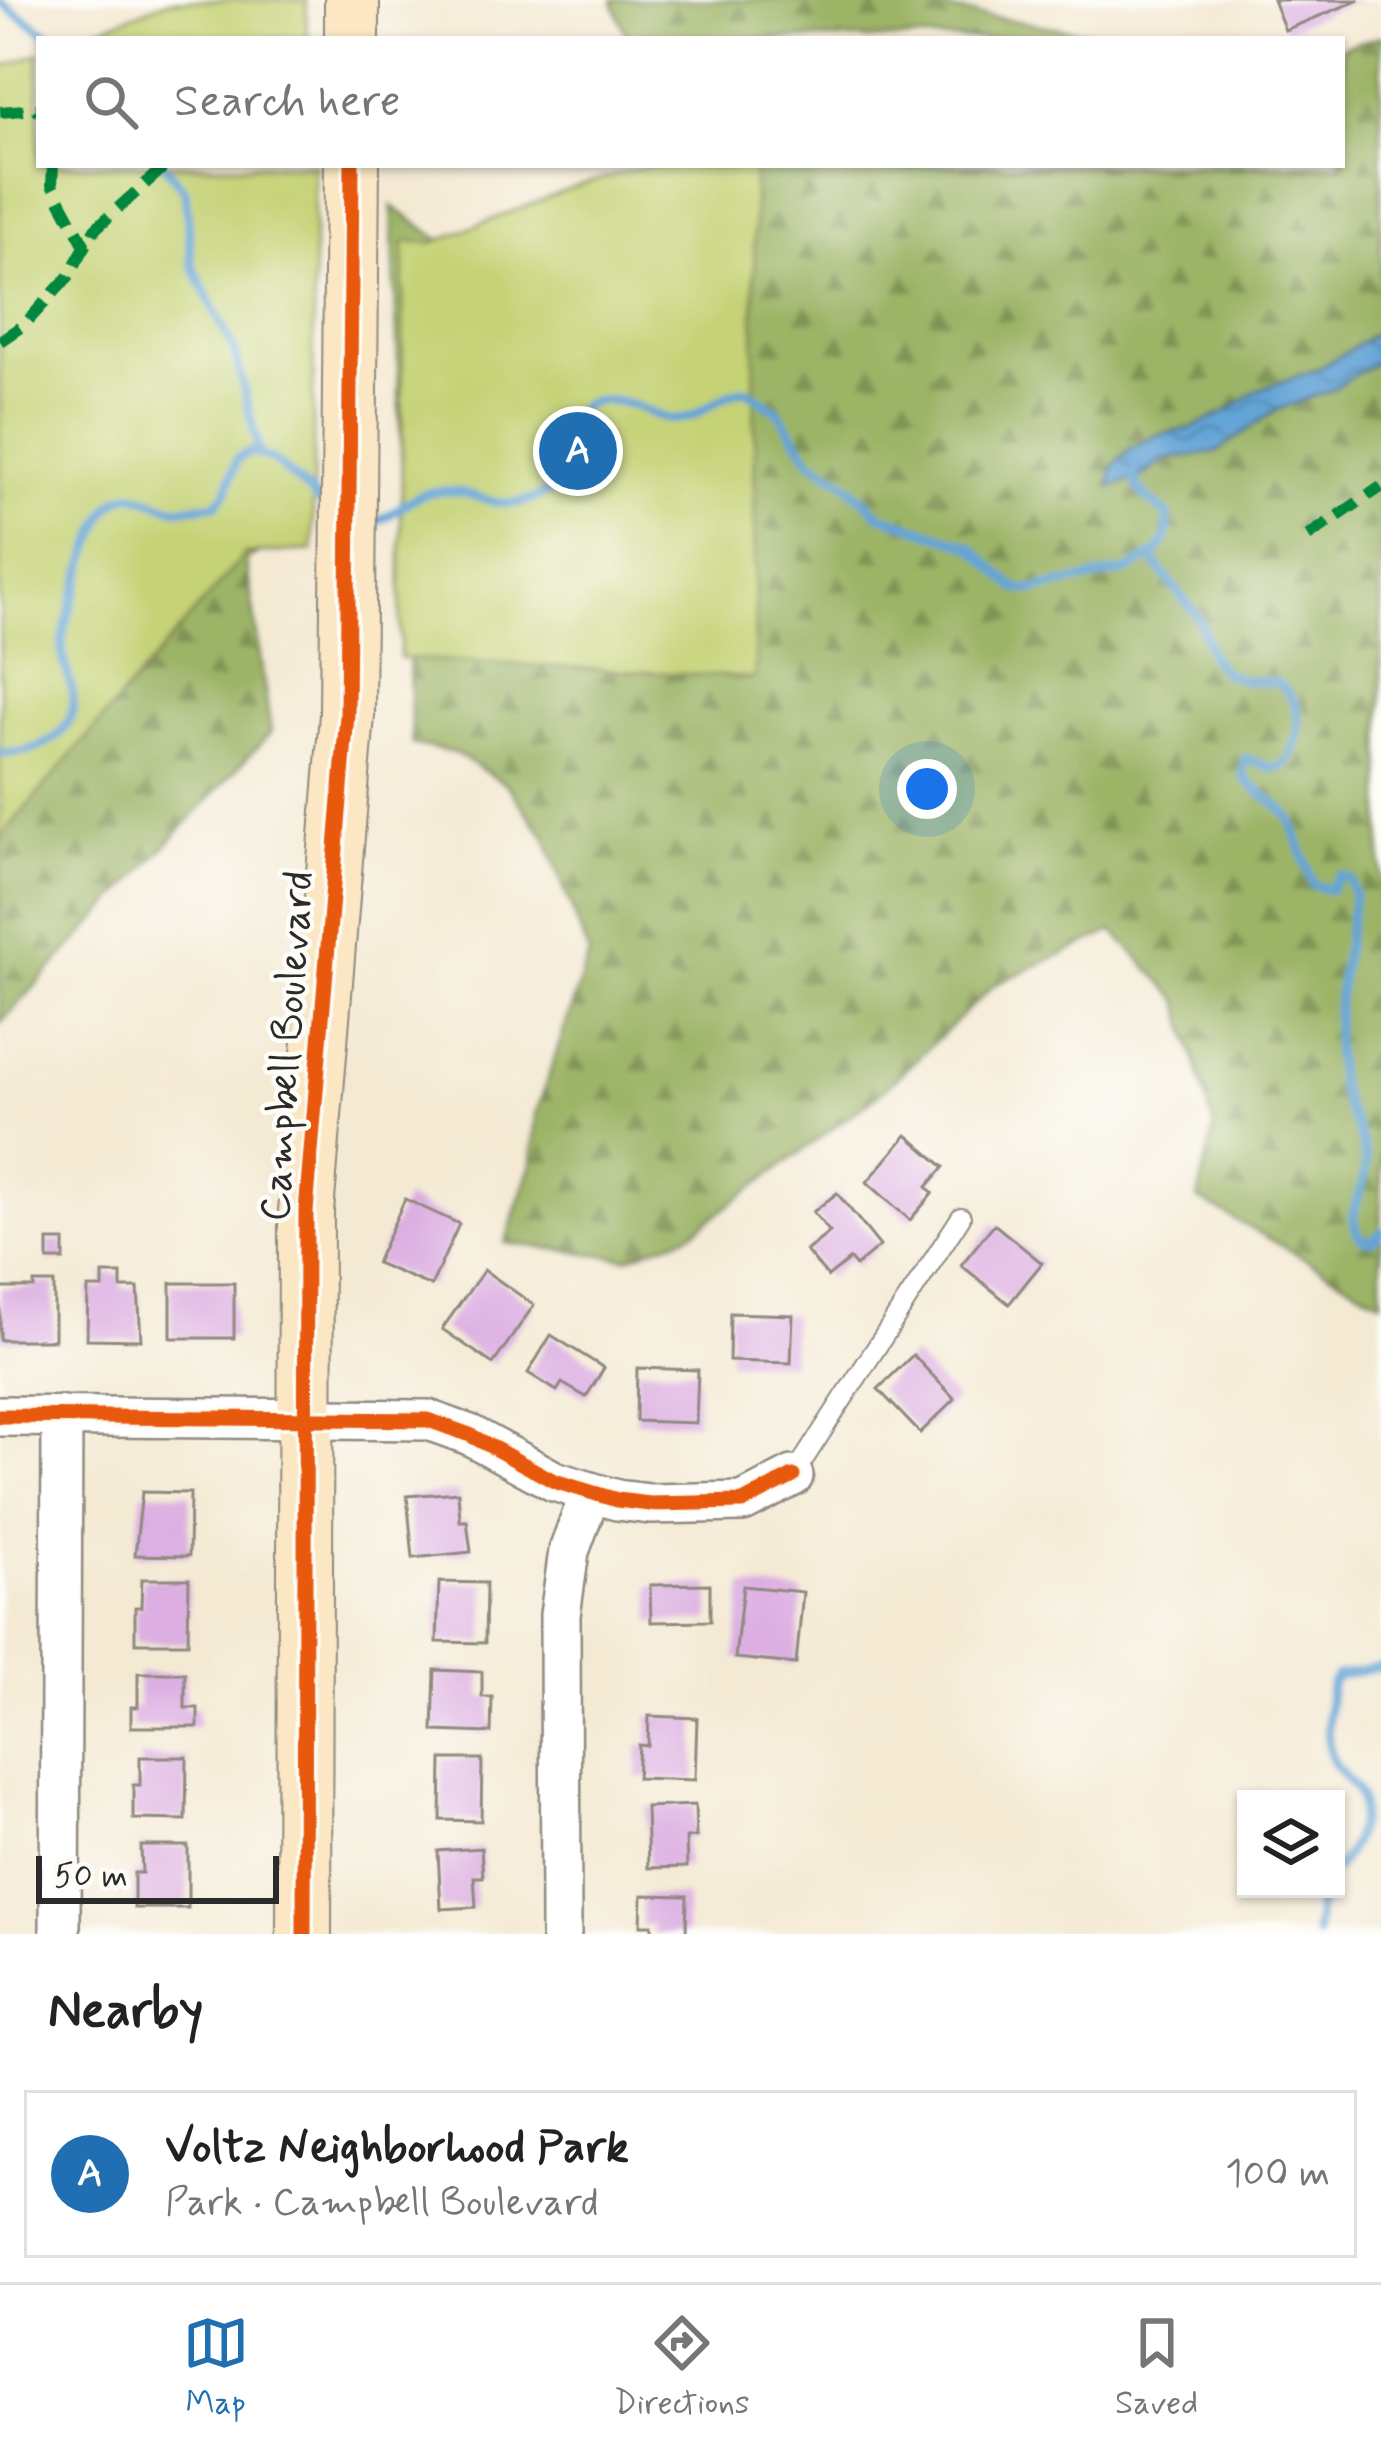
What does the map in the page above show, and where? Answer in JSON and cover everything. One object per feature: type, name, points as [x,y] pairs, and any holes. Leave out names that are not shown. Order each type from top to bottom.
[{"type":"street","points":[[352,0],[352,36]]},
{"type":"street","name":"Campbell Boulevard","points":[[304,1934],[304,1418],[310,1141],[342,795],[350,622],[352,168]]},
{"type":"street","points":[[0,1415],[404,1417],[450,1426],[554,1481],[590,1494],[650,1504],[743,1502],[793,1476]]},
{"type":"street","points":[[60,1934],[62,1416]]},
{"type":"street","points":[[561,1934],[560,1615],[568,1551],[590,1494]]},
{"type":"lane","points":[[793,1476],[962,1216]]},
{"type":"green space","points":[[170,0],[306,0],[308,36],[80,36]]},
{"type":"green space","points":[[612,0],[935,0],[950,10],[1109,36],[627,36]]},
{"type":"green space","points":[[1381,36],[1381,1301],[1198,1199],[1214,1127],[1179,1000],[1113,931],[994,985],[880,1093],[689,1235],[626,1258],[505,1243],[532,1164],[536,1114],[589,955],[545,836],[507,785],[455,753],[412,744],[392,206],[462,255],[640,247],[649,168],[1345,168],[1345,46]]},
{"type":"green space","points":[[36,54],[36,168],[314,168],[313,550],[245,554],[0,838],[0,68]]},
{"type":"green space","points":[[0,79],[36,158],[36,168],[41,168],[302,532],[246,560],[271,732],[0,1024]]},
{"type":"green space","points":[[641,168],[754,168],[755,678],[400,658],[404,241],[432,243],[578,186]]},
{"type":"water","points":[[1381,330],[1381,358],[1332,390],[1274,411],[1217,452],[1167,459],[1141,478],[1109,487],[1114,465],[1130,449],[1157,435],[1192,428],[1255,391],[1320,368]]},
{"type":"building","points":[[1273,0],[1359,0],[1285,30]]},
{"type":"building","points":[[907,1135],[944,1167],[927,1187],[933,1193],[910,1220],[867,1182]]},
{"type":"building","points":[[837,1193],[880,1246],[856,1266],[850,1259],[828,1277],[806,1251],[830,1232],[813,1212]]},
{"type":"building","points":[[405,1199],[459,1224],[431,1286],[376,1263]]},
{"type":"building","points":[[994,1224],[1042,1263],[1009,1304],[961,1265]]},
{"type":"building","points":[[48,1241],[64,1241],[64,1260],[48,1260]]},
{"type":"building","points":[[484,1270],[534,1305],[493,1364],[442,1329]]},
{"type":"building","points":[[103,1274],[121,1274],[121,1288],[138,1288],[141,1340],[87,1339],[88,1288],[103,1288]]},
{"type":"building","points":[[34,1283],[54,1283],[54,1340],[0,1340],[0,1288],[34,1288]]},
{"type":"building","points":[[171,1283],[234,1283],[234,1338],[171,1338]]},
{"type":"building","points":[[730,1313],[793,1315],[791,1363],[729,1361]]},
{"type":"building","points":[[551,1335],[604,1368],[586,1397],[562,1383],[557,1391],[528,1373]]},
{"type":"building","points":[[913,1355],[955,1399],[920,1433],[878,1389]]},
{"type":"building","points":[[637,1368],[698,1370],[696,1423],[636,1421]]},
{"type":"building","points":[[142,1492],[190,1493],[189,1556],[135,1555]]},
{"type":"building","points":[[458,1492],[460,1521],[467,1521],[471,1552],[413,1558],[407,1496]]},
{"type":"building","points":[[142,1579],[189,1579],[188,1643],[135,1643],[135,1607],[141,1607]]},
{"type":"building","points":[[439,1582],[486,1583],[485,1643],[437,1642]]},
{"type":"building","points":[[710,1584],[710,1621],[651,1622],[650,1585]]},
{"type":"building","points":[[743,1586],[803,1592],[796,1664],[735,1658]]},
{"type":"building","points":[[435,1670],[482,1672],[482,1697],[492,1697],[491,1733],[433,1731]]},
{"type":"building","points":[[138,1673],[185,1673],[185,1708],[198,1708],[198,1727],[131,1727],[131,1707],[138,1707]]},
{"type":"building","points":[[649,1716],[697,1718],[695,1780],[637,1778],[639,1745],[648,1746]]},
{"type":"building","points":[[140,1757],[187,1757],[186,1820],[133,1819],[133,1785],[140,1785]]},
{"type":"building","points":[[442,1759],[482,1759],[481,1821],[441,1820]]},
{"type":"building","points":[[695,1805],[696,1837],[686,1838],[687,1867],[648,1868],[646,1807]]},
{"type":"building","points":[[141,1846],[188,1846],[188,1908],[134,1908],[134,1873],[142,1873]]},
{"type":"building","points":[[481,1848],[483,1877],[474,1877],[476,1907],[441,1909],[438,1851]]},
{"type":"building","points":[[642,1895],[687,1896],[686,1934],[652,1934],[652,1925],[641,1925]]},
{"type":"waterway","points":[[0,2],[51,36]]},
{"type":"waterway","points":[[166,168],[185,191],[192,264],[235,352],[259,452]]},
{"type":"waterway","points":[[365,522],[383,518],[432,492],[519,503],[558,486],[570,424],[588,403],[626,403],[680,419],[746,390],[777,410],[811,460],[846,483],[880,515],[970,546],[1016,589],[1033,590],[1127,571],[1158,552],[1167,537],[1168,515],[1140,490],[1135,470]]},
{"type":"waterway","points":[[0,753],[37,747],[66,725],[73,700],[62,653],[64,635],[97,532],[118,500],[133,494],[176,509],[216,504],[226,493],[237,459],[251,451],[273,460],[331,511]]},
{"type":"waterway","points":[[1150,557],[1199,618],[1212,659],[1225,673],[1278,683],[1297,711],[1298,732],[1285,764],[1273,769],[1245,758],[1243,776],[1291,820],[1313,885],[1329,890],[1340,875],[1350,879],[1354,895],[1339,993],[1337,1069],[1366,1162],[1354,1222],[1364,1240],[1373,1240],[1381,1231]]},
{"type":"waterway","points":[[1345,1856],[1361,1809],[1356,1790],[1330,1751],[1331,1684],[1337,1676],[1381,1667]]},
{"type":"waterway","points":[[1316,1934],[1319,1898]]},
{"type":"marked path","points":[[0,112],[36,109]]},
{"type":"marked path","points":[[53,168],[52,185],[85,246]]},
{"type":"marked path","points":[[0,341],[25,324],[68,277],[95,229],[163,168]]},
{"type":"marked path","points":[[1308,536],[1381,487]]},
{"type":"cycle path","points":[[304,1934],[306,1212],[347,715],[352,168]]},
{"type":"cycle path","points":[[0,1416],[428,1420],[470,1435],[554,1481],[617,1500],[650,1504],[743,1502],[793,1476]]},
{"type":"place","name":"Voltz Neighborhood Park","points":[[578,451]]}]
